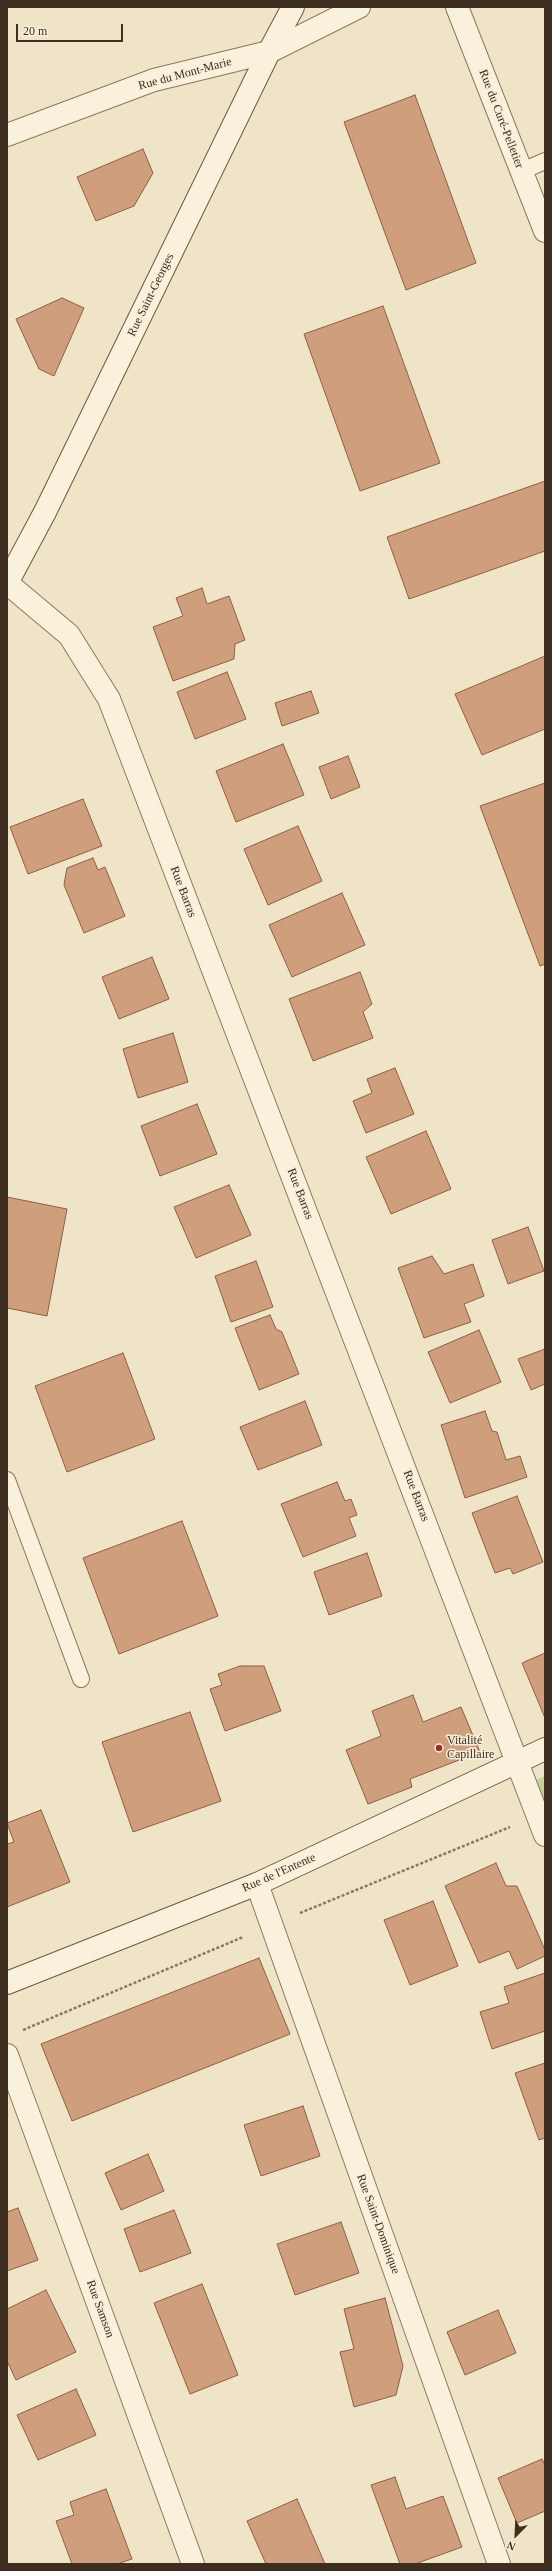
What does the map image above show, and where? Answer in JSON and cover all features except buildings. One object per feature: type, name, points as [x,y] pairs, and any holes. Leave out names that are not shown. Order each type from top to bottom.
[{"type":"street","name":"Rue Saint-Georges","points":[[7,583],[48,505],[269,52],[293,7]]},
{"type":"street","name":"Rue du Mont-Marie","points":[[7,135],[154,80],[269,52],[359,7]]},
{"type":"street","name":"Rue du Curé-Pelletier","points":[[457,7],[545,231]]},
{"type":"street","name":"Rue Barras","points":[[7,583],[69,635],[109,699],[518,1761],[545,1835]]},
{"type":"street","name":"Rue de l'Entente","points":[[7,1983],[257,1884],[545,1749]]},
{"type":"street","name":"Rue Saint-Dominique","points":[[257,1884],[499,2564]]},
{"type":"street","name":"Rue Samson","points":[[7,2055],[193,2564]]},
{"type":"lane","points":[[522,171],[545,161]]},
{"type":"lane","points":[[7,1480],[81,1679]]},
{"type":"green space","points":[[545,1776],[545,1821],[531,1782]]},
{"type":"place","name":"Vitalité Capillaire","points":[[439,1748]]}]
